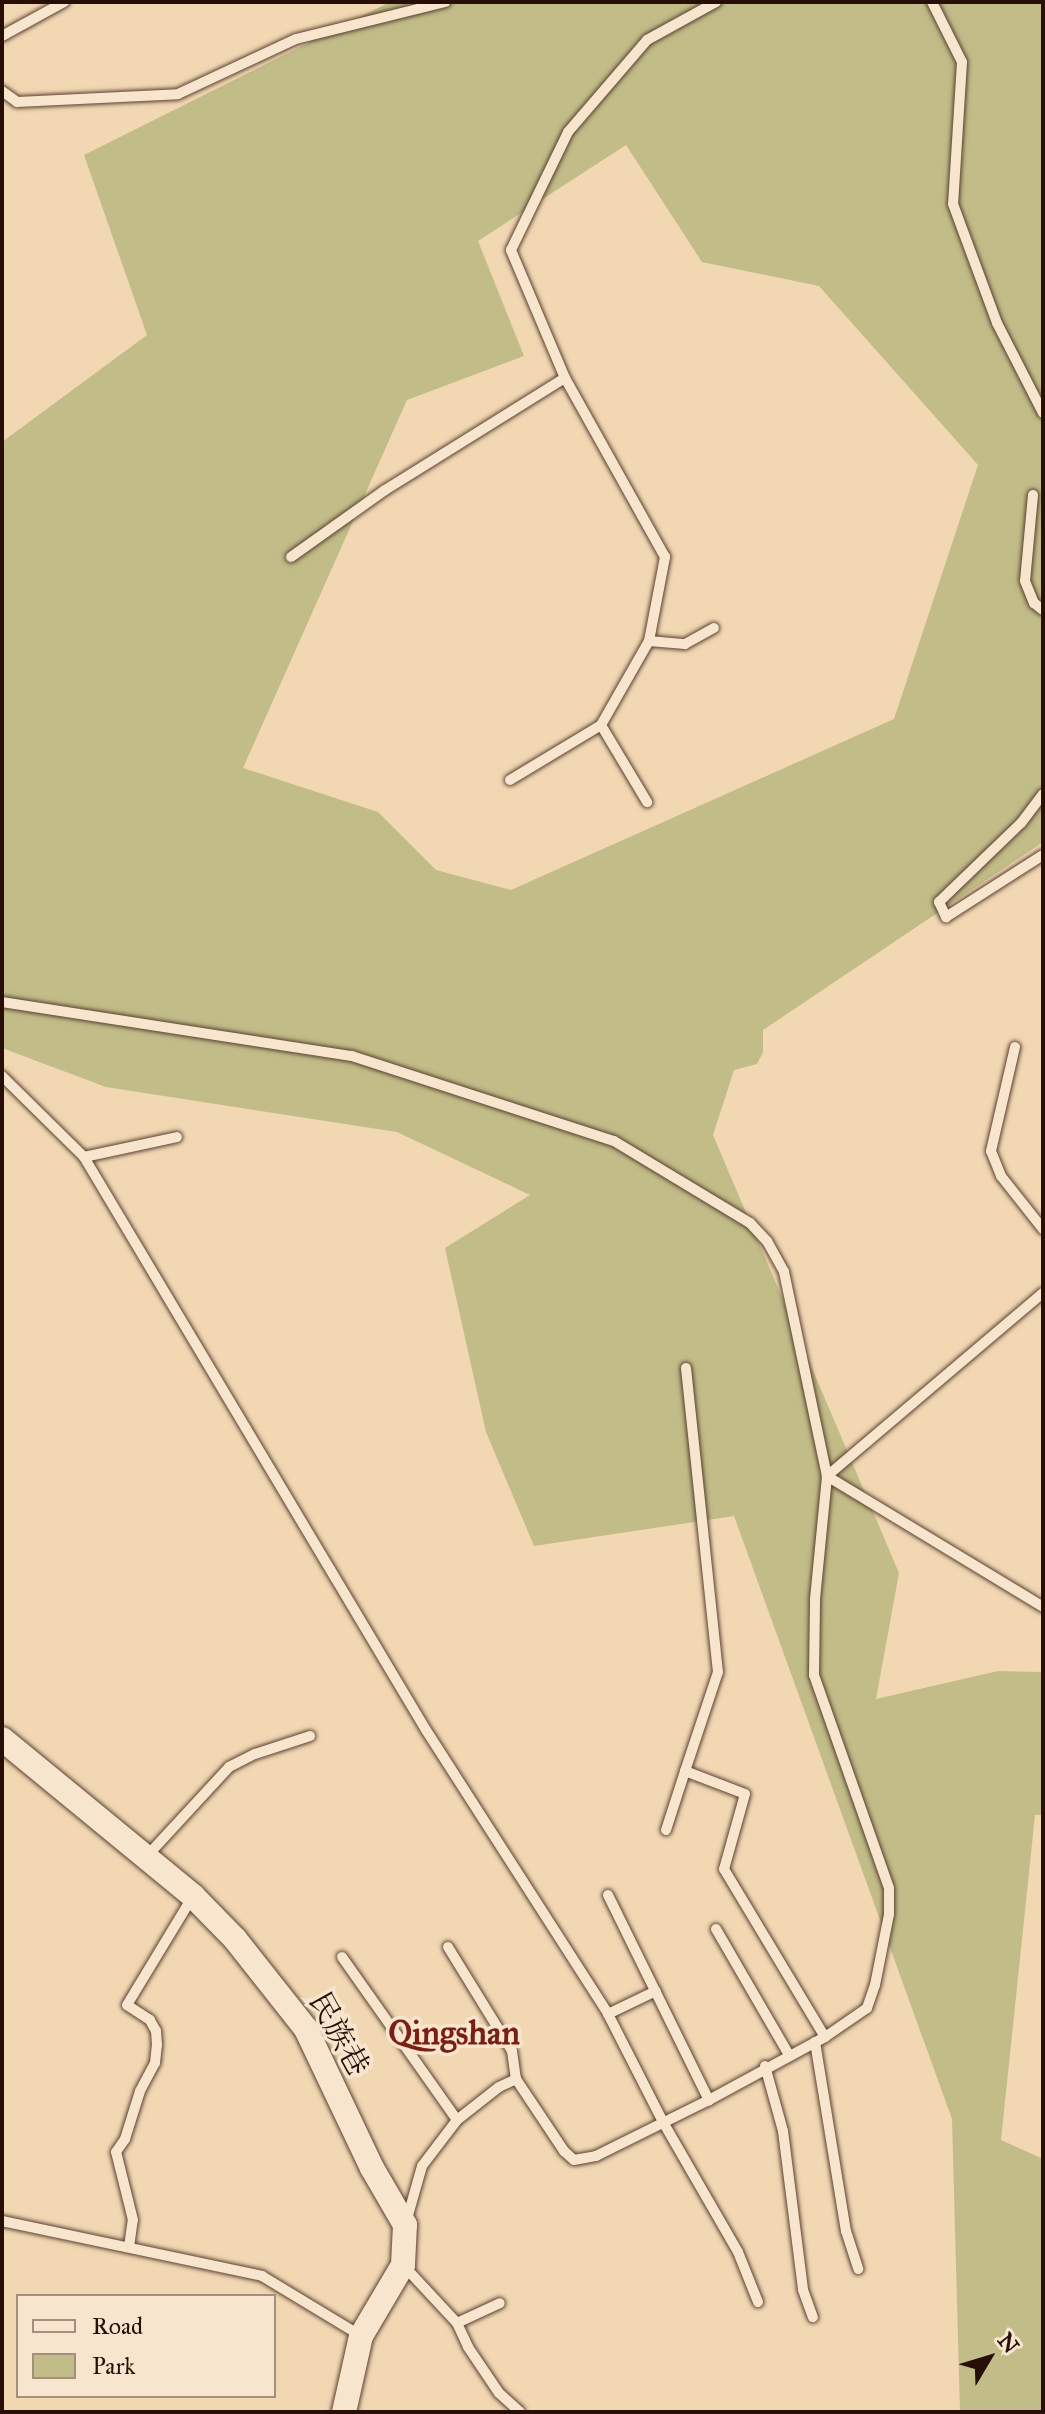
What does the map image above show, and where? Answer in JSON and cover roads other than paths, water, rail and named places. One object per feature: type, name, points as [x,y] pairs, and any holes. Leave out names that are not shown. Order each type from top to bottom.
[{"type":"street","name":"民族巷","points":[[2,1739],[147,1856],[193,1896],[235,1939],[306,2029],[372,2168],[405,2225]]},
{"type":"street","points":[[344,2410],[361,2336],[403,2265],[405,2225]]},
{"type":"lane","points":[[2,36],[64,2]]},
{"type":"lane","points":[[2,91],[17,102],[178,94],[296,39],[446,2]]},
{"type":"lane","points":[[510,780],[601,725],[649,641],[665,557],[565,378],[511,250],[568,132],[647,40],[716,2]]},
{"type":"lane","points":[[932,2],[962,62],[953,204],[997,323],[1043,413]]},
{"type":"lane","points":[[291,557],[385,490],[565,378]]},
{"type":"lane","points":[[1033,495],[1025,581],[1034,603],[1043,610]]},
{"type":"lane","points":[[649,641],[685,644],[714,628]]},
{"type":"lane","points":[[601,725],[647,802]]},
{"type":"lane","points":[[1043,794],[1021,823],[939,902],[946,917],[979,899],[1043,855]]},
{"type":"lane","points":[[2,1002],[352,1056],[614,1141],[750,1223],[767,1241],[784,1272],[827,1476],[815,1599],[814,1675],[889,1888],[886,1928],[875,1985],[867,2008],[820,2039],[765,2066],[709,2100],[596,2156],[574,2160],[516,2079],[512,2051],[448,1947]]},
{"type":"lane","points":[[1015,1047],[991,1151],[1001,1176],[1043,1229]]},
{"type":"lane","points":[[2,1076],[84,1157],[426,1730],[608,2014],[663,2122],[738,2252],[758,2302]]},
{"type":"lane","points":[[84,1157],[177,1137]]},
{"type":"lane","points":[[827,1476],[1043,1293]]},
{"type":"lane","points":[[666,1830],[718,1672],[686,1368]]},
{"type":"lane","points":[[827,1476],[1043,1607]]},
{"type":"lane","points":[[147,1856],[229,1767],[255,1754],[310,1736]]},
{"type":"lane","points":[[685,1771],[745,1794],[724,1869],[820,2039],[846,2231],[858,2269]]},
{"type":"lane","points":[[608,1895],[709,2100]]},
{"type":"lane","points":[[129,2247],[133,2220],[116,2152],[125,2139],[140,2091],[155,2063],[157,2045],[150,2020],[127,2005],[193,1896]]},
{"type":"lane","points":[[716,1929],[789,2055]]},
{"type":"lane","points":[[342,1957],[457,2120]]},
{"type":"lane","points":[[608,2014],[656,1991]]},
{"type":"lane","points":[[765,2066],[783,2131],[803,2290],[813,2317]]},
{"type":"lane","points":[[405,2225],[422,2166],[457,2120],[499,2087],[516,2079]]},
{"type":"lane","points":[[2,2221],[262,2276],[361,2336]]},
{"type":"lane","points":[[403,2265],[457,2323],[468,2347],[499,2393],[520,2412]]},
{"type":"lane","points":[[457,2323],[500,2303]]},
{"type":"district","name":"Qingshan","points":[[454,2033]]}]
